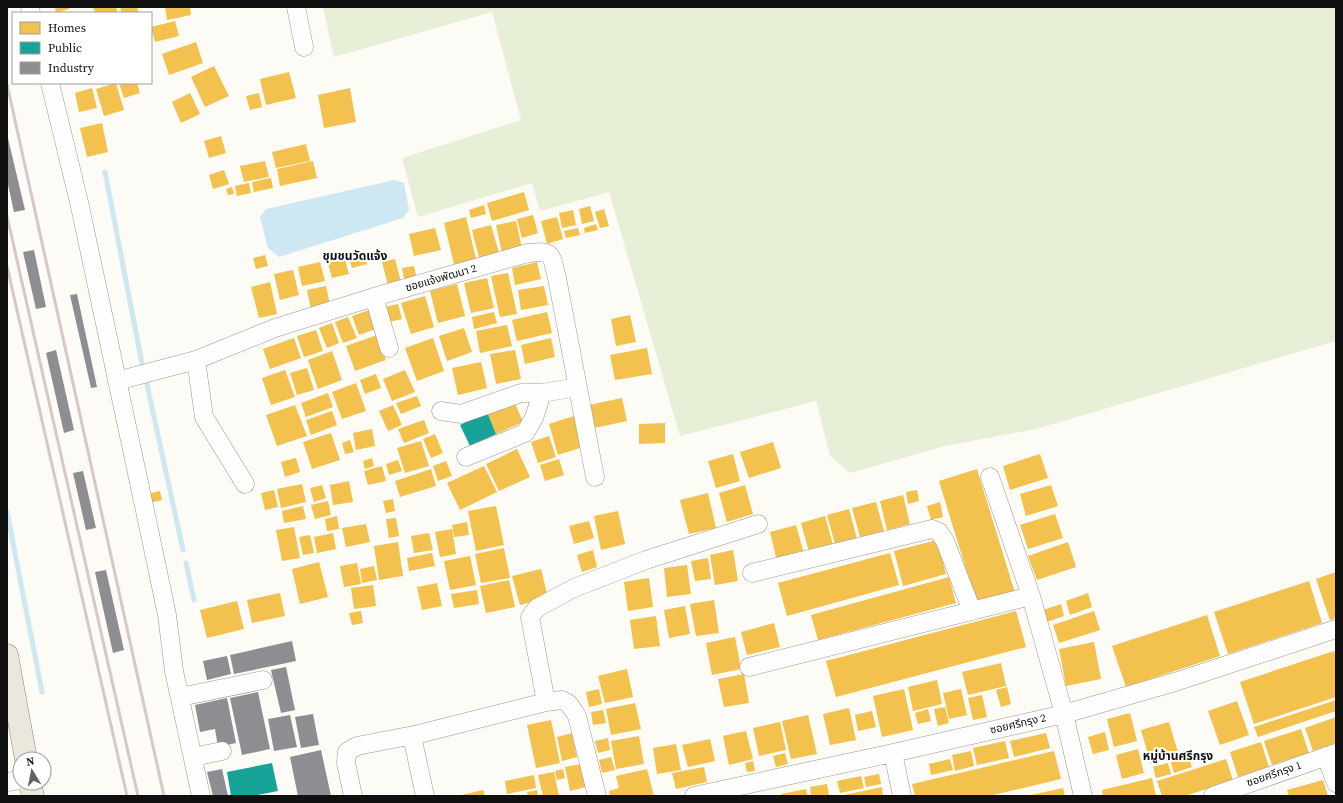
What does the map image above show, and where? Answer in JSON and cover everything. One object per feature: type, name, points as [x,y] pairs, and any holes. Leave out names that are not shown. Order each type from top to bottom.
[{"type":"main road","points":[[7,655],[25,751]]},
{"type":"street","points":[[296,7],[304,47]]},
{"type":"street","points":[[50,84],[79,202],[118,381],[167,615],[174,671],[201,796]]},
{"type":"street","name":"ซอยแจ้งพัฒนา 2","points":[[118,381],[196,360],[275,328],[374,297],[528,253],[542,251],[548,253],[552,259],[557,278],[595,477]]},
{"type":"street","points":[[374,297],[389,348]]},
{"type":"street","points":[[196,360],[204,417],[245,484]]},
{"type":"street","points":[[441,411],[461,414],[521,393],[542,393],[578,387]]},
{"type":"street","points":[[466,457],[525,433],[534,418],[542,393]]},
{"type":"street","points":[[990,477],[1031,596],[1064,714],[1083,796]]},
{"type":"street","points":[[546,702],[530,617],[537,608],[574,588],[646,560],[758,524]]},
{"type":"street","points":[[752,573],[932,529],[939,532],[945,541],[972,611]]},
{"type":"street","points":[[749,667],[1031,596]]},
{"type":"street","name":"ซอยศรีกรุง 2","points":[[694,796],[1064,714],[1175,682],[1336,629]]},
{"type":"street","points":[[180,697],[263,680]]},
{"type":"street","points":[[353,796],[346,763],[346,752],[357,746],[412,736],[546,702],[562,700],[569,704],[578,716],[597,796]]},
{"type":"street","points":[[412,736],[426,796]]},
{"type":"street","points":[[193,758],[222,751]]},
{"type":"street","points":[[892,753],[902,796]]},
{"type":"street","points":[[1331,754],[1336,784]]},
{"type":"street","name":"ซอยศรีกรุง 1","points":[[1213,796],[1331,754]]},
{"type":"green space","points":[[323,7],[1336,7],[1336,341],[1036,429],[945,446],[850,473],[830,456],[816,401],[680,436],[609,192],[540,211],[532,183],[418,217],[402,158],[521,120],[492,12],[334,57]]},
{"type":"water","points":[[394,180],[404,183],[409,210],[403,218],[279,257],[268,248],[260,217],[266,209]]},
{"type":"building: Homes","points":[[55,7],[69,7],[69,9],[56,12]]},
{"type":"building: Homes","points":[[93,7],[116,7],[118,12],[95,12]]},
{"type":"building: Homes","points":[[120,7],[137,7],[139,12],[122,12]]},
{"type":"building: Homes","points":[[165,7],[190,7],[191,15],[167,20]]},
{"type":"building: Homes","points":[[175,21],[179,36],[155,42],[152,27]]},
{"type":"building: Homes","points":[[196,42],[203,63],[169,75],[162,54]]},
{"type":"building: Homes","points":[[214,66],[229,96],[205,107],[191,77]]},
{"type":"building: Homes","points":[[289,72],[296,98],[266,105],[260,79]]},
{"type":"building: Homes","points":[[116,84],[124,110],[104,116],[96,89]]},
{"type":"building: Homes","points":[[119,84],[137,84],[140,93],[124,98]]},
{"type":"building: Homes","points":[[92,88],[97,108],[79,112],[75,93]]},
{"type":"building: Homes","points":[[350,88],[356,122],[324,128],[318,95]]},
{"type":"building: Homes","points":[[190,93],[200,114],[181,123],[172,102]]},
{"type":"building: Homes","points":[[259,93],[262,107],[250,110],[246,96]]},
{"type":"building: Homes","points":[[102,123],[108,152],[87,157],[80,128]]},
{"type":"building: Homes","points":[[221,136],[226,153],[209,158],[204,141]]},
{"type":"building: Homes","points":[[306,144],[310,161],[276,168],[272,152]]},
{"type":"building: Homes","points":[[265,161],[269,177],[244,182],[240,166]]},
{"type":"building: Homes","points":[[313,161],[317,178],[280,186],[277,169]]},
{"type":"building: Homes","points":[[224,170],[229,184],[213,189],[209,175]]},
{"type":"building: Homes","points":[[271,178],[273,188],[254,192],[252,182]]},
{"type":"building: Homes","points":[[249,183],[251,193],[237,196],[235,186]]},
{"type":"building: Homes","points":[[232,187],[234,194],[228,195],[226,189]]},
{"type":"building: Homes","points":[[524,192],[529,210],[492,221],[487,203]]},
{"type":"building: Homes","points":[[484,205],[486,214],[471,218],[469,210]]},
{"type":"building: Homes","points":[[590,206],[594,221],[582,224],[579,209]]},
{"type":"building: Homes","points":[[604,209],[609,226],[600,228],[595,212]]},
{"type":"building: Homes","points":[[573,210],[576,225],[562,228],[559,213]]},
{"type":"building: Homes","points":[[533,215],[538,233],[522,238],[517,219]]},
{"type":"building: Homes","points":[[466,217],[477,263],[455,268],[444,223]]},
{"type":"building: Homes","points":[[557,217],[563,239],[547,244],[541,221]]},
{"type":"building: Homes","points":[[516,221],[522,248],[502,253],[496,225]]},
{"type":"building: Homes","points":[[596,224],[598,230],[585,233],[584,228]]},
{"type":"building: Homes","points":[[491,225],[499,253],[479,258],[472,230]]},
{"type":"building: Homes","points":[[435,228],[441,250],[414,256],[409,234]]},
{"type":"building: Homes","points":[[578,228],[580,235],[566,238],[564,231]]},
{"type":"building: Homes","points":[[364,251],[367,264],[352,268],[348,255]]},
{"type":"building: Homes","points":[[265,255],[268,266],[256,269],[253,258]]},
{"type":"building: Homes","points":[[344,256],[349,274],[332,278],[327,260]]},
{"type":"building: Homes","points":[[395,259],[401,282],[388,285],[382,262]]},
{"type":"building: Homes","points":[[320,262],[325,281],[302,286],[298,267]]},
{"type":"building: Homes","points":[[537,262],[541,279],[515,285],[512,268]]},
{"type":"building: Homes","points":[[414,266],[417,280],[405,283],[402,268]]},
{"type":"building: Homes","points":[[293,270],[299,295],[280,300],[274,274]]},
{"type":"building: Homes","points":[[508,273],[517,314],[500,317],[491,276]]},
{"type":"building: Homes","points":[[487,278],[494,308],[471,313],[464,283]]},
{"type":"building: Homes","points":[[270,282],[277,314],[259,318],[251,287]]},
{"type":"building: Homes","points":[[457,284],[465,316],[438,323],[430,291]]},
{"type":"building: Homes","points":[[326,286],[330,305],[311,309],[307,290]]},
{"type":"building: Homes","points":[[544,286],[548,305],[521,310],[518,290]]},
{"type":"building: Homes","points":[[425,296],[434,327],[411,334],[401,303]]},
{"type":"building: Homes","points":[[398,304],[402,319],[389,322],[385,307]]},
{"type":"building: Homes","points":[[372,309],[379,328],[359,335],[352,316]]},
{"type":"building: Homes","points":[[494,312],[497,323],[474,329],[472,317]]},
{"type":"building: Homes","points":[[547,312],[552,333],[517,341],[512,320]]},
{"type":"building: Homes","points":[[630,315],[636,342],[616,346],[611,319]]},
{"type":"building: Homes","points":[[348,317],[357,338],[343,343],[335,322]]},
{"type":"building: Homes","points":[[332,323],[339,343],[327,348],[319,328]]},
{"type":"building: Homes","points":[[507,325],[512,346],[480,353],[476,331]]},
{"type":"building: Homes","points":[[464,328],[472,352],[447,361],[439,336]]},
{"type":"building: Homes","points":[[316,330],[323,351],[304,357],[297,336]]},
{"type":"building: Homes","points":[[377,335],[386,360],[355,371],[346,346]]},
{"type":"building: Homes","points":[[294,338],[301,358],[270,369],[263,349]]},
{"type":"building: Homes","points":[[433,338],[444,371],[417,381],[405,348]]},
{"type":"building: Homes","points":[[551,338],[555,357],[525,364],[521,345]]},
{"type":"building: Homes","points":[[647,348],[652,374],[615,380],[610,355]]},
{"type":"building: Homes","points":[[515,350],[521,379],[496,384],[490,354]]},
{"type":"building: Homes","points":[[332,351],[342,380],[318,389],[308,360]]},
{"type":"building: Homes","points":[[481,362],[487,388],[458,395],[452,368]]},
{"type":"building: Homes","points":[[307,368],[314,390],[297,395],[290,373]]},
{"type":"building: Homes","points":[[285,370],[295,397],[271,405],[262,378]]},
{"type":"building: Homes","points":[[405,370],[415,392],[392,401],[383,379]]},
{"type":"building: Homes","points":[[376,374],[381,388],[365,394],[360,380]]},
{"type":"building: Homes","points":[[356,383],[366,411],[342,419],[332,392]]},
{"type":"building: Homes","points":[[328,393],[333,407],[306,417],[301,403]]},
{"type":"building: Homes","points":[[417,396],[421,406],[401,414],[396,403]]},
{"type":"building: Homes","points":[[622,398],[627,421],[594,428],[589,405]]},
{"type":"building: Homes","points":[[514,401],[523,422],[496,434],[487,412]]},
{"type":"building: Homes","points":[[295,405],[307,436],[277,446],[266,415]]},
{"type":"building: Homes","points":[[393,405],[402,425],[388,431],[379,411]]},
{"type":"building: Homes","points":[[332,411],[337,425],[311,435],[306,420]]},
{"type":"building: Homes","points":[[574,416],[583,447],[558,455],[549,424]]},
{"type":"building: Homes","points":[[424,420],[429,433],[404,443],[398,429]]},
{"type":"building: Homes","points":[[665,423],[665,443],[639,444],[639,424]]},
{"type":"building: Homes","points":[[372,429],[375,446],[356,450],[353,433]]},
{"type":"building: Homes","points":[[331,433],[340,460],[312,469],[303,442]]},
{"type":"building: Homes","points":[[435,434],[443,453],[431,458],[423,439]]},
{"type":"building: Homes","points":[[549,436],[556,457],[538,463],[531,442]]},
{"type":"building: Homes","points":[[350,440],[354,452],[345,454],[342,443]]},
{"type":"building: Homes","points":[[421,441],[429,466],[405,473],[397,448]]},
{"type":"building: Homes","points":[[773,442],[781,468],[749,478],[740,452]]},
{"type":"building: Homes","points":[[517,449],[530,477],[499,491],[486,464]]},
{"type":"building: Homes","points":[[733,454],[740,481],[716,488],[708,461]]},
{"type":"building: Homes","points":[[1040,454],[1048,478],[1010,490],[1003,466]]},
{"type":"building: Homes","points":[[296,458],[300,472],[285,477],[281,462]]},
{"type":"building: Homes","points":[[372,458],[374,466],[365,469],[363,461]]},
{"type":"building: Homes","points":[[559,459],[564,475],[545,481],[540,465]]},
{"type":"building: Homes","points":[[398,460],[402,471],[389,475],[386,464]]},
{"type":"building: Homes","points":[[446,461],[452,476],[438,481],[433,466]]},
{"type":"building: Homes","points":[[382,466],[386,481],[368,485],[364,471]]},
{"type":"building: Homes","points":[[484,466],[497,492],[460,510],[447,483]]},
{"type":"building: Homes","points":[[431,469],[436,486],[400,497],[395,481]]},
{"type":"building: Homes","points":[[977,469],[1015,593],[977,605],[939,481]]},
{"type":"building: Homes","points":[[349,481],[353,502],[333,505],[330,485]]},
{"type":"building: Homes","points":[[302,484],[306,502],[281,508],[277,489]]},
{"type":"building: Homes","points":[[322,485],[326,498],[314,502],[310,488]]},
{"type":"building: Homes","points":[[745,485],[753,514],[727,522],[719,493]]},
{"type":"building: Homes","points":[[1051,485],[1058,506],[1026,516],[1020,494]]},
{"type":"building: Homes","points":[[274,490],[278,507],[265,510],[261,493]]},
{"type":"building: Homes","points":[[917,490],[919,501],[908,504],[906,492]]},
{"type":"building: Homes","points":[[160,491],[162,500],[149,503],[147,494]]},
{"type":"building: Homes","points":[[708,493],[716,528],[689,534],[680,500]]},
{"type":"building: Homes","points":[[903,495],[910,524],[887,530],[880,501]]},
{"type":"building: Homes","points":[[393,499],[395,511],[386,513],[383,501]]},
{"type":"building: Homes","points":[[328,501],[331,515],[315,519],[311,505]]},
{"type":"building: Homes","points":[[876,502],[884,531],[860,537],[852,508]]},
{"type":"building: Homes","points":[[940,502],[943,517],[931,520],[927,506]]},
{"type":"building: Homes","points":[[303,506],[306,519],[284,523],[282,511]]},
{"type":"building: Homes","points":[[496,506],[504,545],[476,551],[468,511]]},
{"type":"building: Homes","points":[[849,509],[857,539],[835,544],[827,515]]},
{"type":"building: Homes","points":[[618,511],[625,544],[601,550],[594,516]]},
{"type":"building: Homes","points":[[1055,514],[1063,538],[1028,549],[1020,525]]},
{"type":"building: Homes","points":[[337,516],[339,529],[327,531],[325,519]]},
{"type":"building: Homes","points":[[825,516],[833,545],[809,552],[801,523]]},
{"type":"building: Homes","points":[[396,518],[399,536],[389,538],[386,519]]},
{"type":"building: Homes","points":[[589,521],[594,538],[574,544],[569,526]]},
{"type":"building: Homes","points":[[467,522],[469,535],[454,537],[452,525]]},
{"type":"building: Homes","points":[[366,524],[370,542],[346,547],[342,528]]},
{"type":"building: Homes","points":[[796,525],[804,554],[777,561],[770,532]]},
{"type":"building: Homes","points":[[294,527],[300,558],[282,561],[276,530]]},
{"type":"building: Homes","points":[[452,529],[456,554],[440,557],[435,532]]},
{"type":"building: Homes","points":[[333,533],[336,549],[317,553],[314,537]]},
{"type":"building: Homes","points":[[429,533],[433,550],[414,553],[411,536]]},
{"type":"building: Homes","points":[[310,535],[314,553],[303,555],[299,537]]},
{"type":"building: Homes","points":[[937,540],[946,574],[903,586],[894,551]]},
{"type":"building: Homes","points":[[398,542],[403,576],[379,580],[374,546]]},
{"type":"building: Homes","points":[[1068,542],[1076,567],[1037,580],[1028,556]]},
{"type":"building: Homes","points":[[504,548],[510,578],[481,583],[475,554]]},
{"type":"building: Homes","points":[[593,550],[597,567],[582,572],[577,555]]},
{"type":"building: Homes","points":[[733,550],[738,581],[715,585],[710,555]]},
{"type":"building: Homes","points":[[432,553],[435,566],[409,571],[407,558]]},
{"type":"building: Homes","points":[[890,553],[899,585],[787,616],[778,583]]},
{"type":"building: Homes","points":[[470,556],[476,585],[450,590],[444,561]]},
{"type":"building: Homes","points":[[708,558],[711,579],[695,581],[691,561]]},
{"type":"building: Homes","points":[[319,562],[328,597],[300,604],[292,569]]},
{"type":"building: Homes","points":[[357,563],[361,584],[344,587],[340,566]]},
{"type":"building: Homes","points":[[687,565],[691,594],[667,597],[664,568]]},
{"type":"building: Homes","points":[[374,566],[377,580],[362,583],[360,569]]},
{"type":"building: Homes","points":[[541,569],[548,598],[520,605],[512,576]]},
{"type":"building: Homes","points":[[1336,572],[1336,618],[1330,620],[1316,579]]},
{"type":"building: Homes","points":[[949,577],[956,603],[818,640],[811,615]]},
{"type":"building: Homes","points":[[649,578],[653,607],[628,611],[624,582]]},
{"type":"building: Homes","points":[[509,580],[515,607],[486,613],[480,586]]},
{"type":"building: Homes","points":[[1309,581],[1322,623],[1228,654],[1214,612]]},
{"type":"building: Homes","points":[[437,583],[442,606],[422,610],[417,587]]},
{"type":"building: Homes","points":[[373,585],[376,606],[354,609],[351,588]]},
{"type":"building: Homes","points":[[477,590],[479,604],[454,608],[451,594]]},
{"type":"building: Homes","points":[[280,593],[285,616],[252,623],[247,600]]},
{"type":"building: Homes","points":[[1088,593],[1092,607],[1070,615],[1066,601]]},
{"type":"building: Homes","points":[[714,600],[719,633],[696,636],[690,604]]},
{"type":"building: Homes","points":[[237,601],[244,629],[207,638],[200,610]]},
{"type":"building: Homes","points":[[1061,604],[1064,616],[1047,622],[1043,610]]},
{"type":"building: Homes","points":[[685,606],[690,634],[669,638],[664,610]]},
{"type":"building: Homes","points":[[361,611],[363,623],[352,625],[349,613]]},
{"type":"building: Homes","points":[[1016,611],[1026,647],[836,697],[826,661]]},
{"type":"building: Homes","points":[[1094,611],[1100,630],[1059,643],[1053,625]]},
{"type":"building: Homes","points":[[1207,615],[1220,656],[1126,687],[1112,646]]},
{"type":"building: Homes","points":[[656,616],[660,646],[634,649],[630,620]]},
{"type":"building: Homes","points":[[774,623],[780,647],[747,655],[741,632]]},
{"type":"building: Homes","points":[[735,637],[741,669],[712,675],[706,643]]},
{"type":"building: Homes","points":[[1094,642],[1101,679],[1066,686],[1059,649]]},
{"type":"building: Homes","points":[[1334,651],[1336,656],[1336,697],[1254,724],[1240,682]]},
{"type":"building: Homes","points":[[1001,663],[1006,686],[968,695],[962,672]]},
{"type":"building: Homes","points":[[627,669],[633,697],[605,703],[598,676]]},
{"type":"building: Homes","points":[[744,674],[749,703],[724,707],[718,679]]},
{"type":"building: Homes","points":[[937,680],[942,704],[913,711],[908,687]]},
{"type":"building: Homes","points":[[1007,687],[1011,704],[1001,707],[996,690]]},
{"type":"building: Homes","points":[[599,689],[602,704],[589,707],[586,692]]},
{"type":"building: Homes","points":[[904,689],[913,730],[882,737],[873,696]]},
{"type":"building: Homes","points":[[961,689],[967,715],[949,719],[943,693]]},
{"type":"building: Homes","points":[[982,695],[987,717],[973,720],[968,698]]},
{"type":"building: Homes","points":[[1336,700],[1336,711],[1258,737],[1254,727]]},
{"type":"building: Homes","points":[[1237,701],[1249,735],[1220,745],[1208,711]]},
{"type":"building: Homes","points":[[635,703],[641,729],[611,735],[606,709]]},
{"type":"building: Homes","points":[[945,707],[949,723],[938,726],[934,709]]},
{"type":"building: Homes","points":[[849,708],[856,740],[830,745],[823,714]]},
{"type":"building: Homes","points":[[928,709],[931,721],[918,724],[915,713]]},
{"type":"building: Homes","points":[[603,710],[606,723],[593,725],[591,712]]},
{"type":"building: Homes","points":[[872,711],[876,727],[858,731],[855,715]]},
{"type":"building: Homes","points":[[1130,713],[1137,741],[1114,747],[1107,719]]},
{"type":"building: Homes","points":[[808,715],[817,754],[791,759],[782,721]]},
{"type":"building: Homes","points":[[1336,717],[1336,743],[1313,751],[1305,728]]},
{"type":"building: Homes","points":[[551,720],[560,763],[536,768],[527,725]]},
{"type":"building: Homes","points":[[780,722],[786,750],[759,756],[753,728]]},
{"type":"building: Homes","points":[[1169,722],[1179,756],[1151,764],[1141,730]]},
{"type":"building: Homes","points":[[1301,729],[1309,753],[1272,765],[1264,741]]},
{"type":"building: Homes","points":[[746,731],[753,759],[729,765],[723,736]]},
{"type":"building: Homes","points":[[1105,732],[1109,750],[1093,754],[1088,737]]},
{"type":"building: Homes","points":[[572,733],[577,757],[562,761],[557,737]]},
{"type":"building: Homes","points":[[1046,733],[1050,748],[1014,757],[1010,741]]},
{"type":"building: Homes","points":[[639,736],[644,764],[616,769],[611,741]]},
{"type":"building: Homes","points":[[608,738],[610,750],[598,753],[595,741]]},
{"type":"building: Homes","points":[[710,739],[715,761],[688,767],[682,745]]},
{"type":"building: Homes","points":[[1005,741],[1009,758],[977,765],[973,748]]},
{"type":"building: Homes","points":[[1261,742],[1269,767],[1238,777],[1230,752]]},
{"type":"building: Homes","points":[[676,744],[681,770],[657,774],[653,748]]},
{"type":"building: Homes","points":[[1138,749],[1144,773],[1122,779],[1116,755]]},
{"type":"building: Homes","points":[[971,751],[974,766],[955,771],[952,755]]},
{"type":"building: Homes","points":[[1054,751],[1061,779],[989,796],[915,796],[912,784]]},
{"type":"building: Homes","points":[[785,753],[788,764],[776,767],[773,756]]},
{"type":"building: Homes","points":[[1188,756],[1192,767],[1174,773],[1171,762]]},
{"type":"building: Homes","points":[[611,757],[615,770],[602,773],[599,760]]},
{"type":"building: Homes","points":[[950,759],[953,770],[931,775],[929,764]]},
{"type":"building: Homes","points":[[1226,759],[1233,780],[1185,796],[1162,796],[1157,781]]},
{"type":"building: Homes","points":[[753,761],[755,771],[747,772],[745,763]]},
{"type":"building: Homes","points":[[1168,763],[1171,774],[1156,778],[1153,767]]},
{"type":"building: Homes","points":[[581,764],[586,787],[570,791],[565,767]]},
{"type":"building: Homes","points":[[704,767],[707,782],[676,789],[672,773]]},
{"type":"building: Homes","points":[[563,769],[565,778],[557,780],[555,771]]},
{"type":"building: Homes","points":[[647,769],[654,796],[610,796],[609,791],[619,788],[616,776]]},
{"type":"building: Homes","points":[[554,772],[559,796],[543,796],[538,775]]},
{"type":"building: Homes","points":[[879,774],[881,784],[866,787],[864,777]]},
{"type":"building: Homes","points":[[534,775],[536,788],[507,794],[505,781]]},
{"type":"building: Homes","points":[[861,776],[864,788],[840,793],[837,781]]},
{"type":"building: Homes","points":[[1152,778],[1156,796],[1103,796],[1102,790]]},
{"type":"building: Homes","points":[[1323,780],[1328,796],[1289,796],[1287,790]]},
{"type":"building: Homes","points":[[827,784],[829,795],[811,796],[810,787]]},
{"type":"building: Homes","points":[[882,787],[883,796],[844,796],[844,795]]},
{"type":"building: Homes","points":[[1063,788],[1065,796],[1031,796],[1031,795]]},
{"type":"building: Homes","points":[[806,789],[808,796],[782,796],[781,794]]},
{"type":"building: Homes","points":[[483,790],[485,796],[462,796],[462,795]]},
{"type":"building: Homes","points":[[537,790],[538,796],[528,796],[527,792]]},
{"type":"building: Public","points":[[487,412],[496,434],[470,446],[460,425]]},
{"type":"building: Public","points":[[272,763],[278,791],[253,796],[231,796],[227,772]]},
{"type":"building: Industry","points":[[7,134],[25,210],[14,212],[7,180]]},
{"type":"building: Industry","points":[[34,250],[46,307],[36,309],[23,252]]},
{"type":"building: Industry","points":[[77,294],[97,387],[91,388],[70,295]]},
{"type":"building: Industry","points":[[56,350],[74,430],[64,433],[46,353]]},
{"type":"building: Industry","points":[[83,471],[96,528],[86,530],[73,473]]},
{"type":"building: Industry","points":[[106,570],[124,650],[113,653],[95,572]]},
{"type":"building: Industry","points":[[292,641],[296,661],[234,674],[230,655]]},
{"type":"building: Industry","points":[[227,656],[231,674],[207,680],[203,661]]},
{"type":"building: Industry","points":[[286,667],[295,710],[281,713],[271,670]]},
{"type":"building: Industry","points":[[258,692],[270,749],[242,755],[230,698]]},
{"type":"building: Industry","points":[[227,698],[236,743],[218,747],[215,729],[200,732],[195,705]]},
{"type":"building: Industry","points":[[313,714],[319,745],[301,748],[295,717]]},
{"type":"building: Industry","points":[[290,715],[297,747],[274,751],[268,719]]},
{"type":"building: Industry","points":[[321,750],[331,796],[298,796],[290,757]]},
{"type":"building: Industry","points":[[222,769],[228,796],[213,796],[207,772]]},
{"type":"waterway","points":[[105,172],[143,369]]},
{"type":"waterway","points":[[146,380],[183,550]]},
{"type":"waterway","points":[[7,512],[42,692]]},
{"type":"waterway","points":[[186,563],[194,600]]},
{"type":"railway","points":[[7,84],[164,796]]},
{"type":"railway","points":[[7,216],[138,796]]},
{"type":"railway","points":[[7,266],[127,796]]},
{"type":"district","name":"ชุมชนวัดแจ้ง","points":[[355,256]]},
{"type":"district","name":"หมู่บ้านศรีกรุง","points":[[1178,756]]}]
